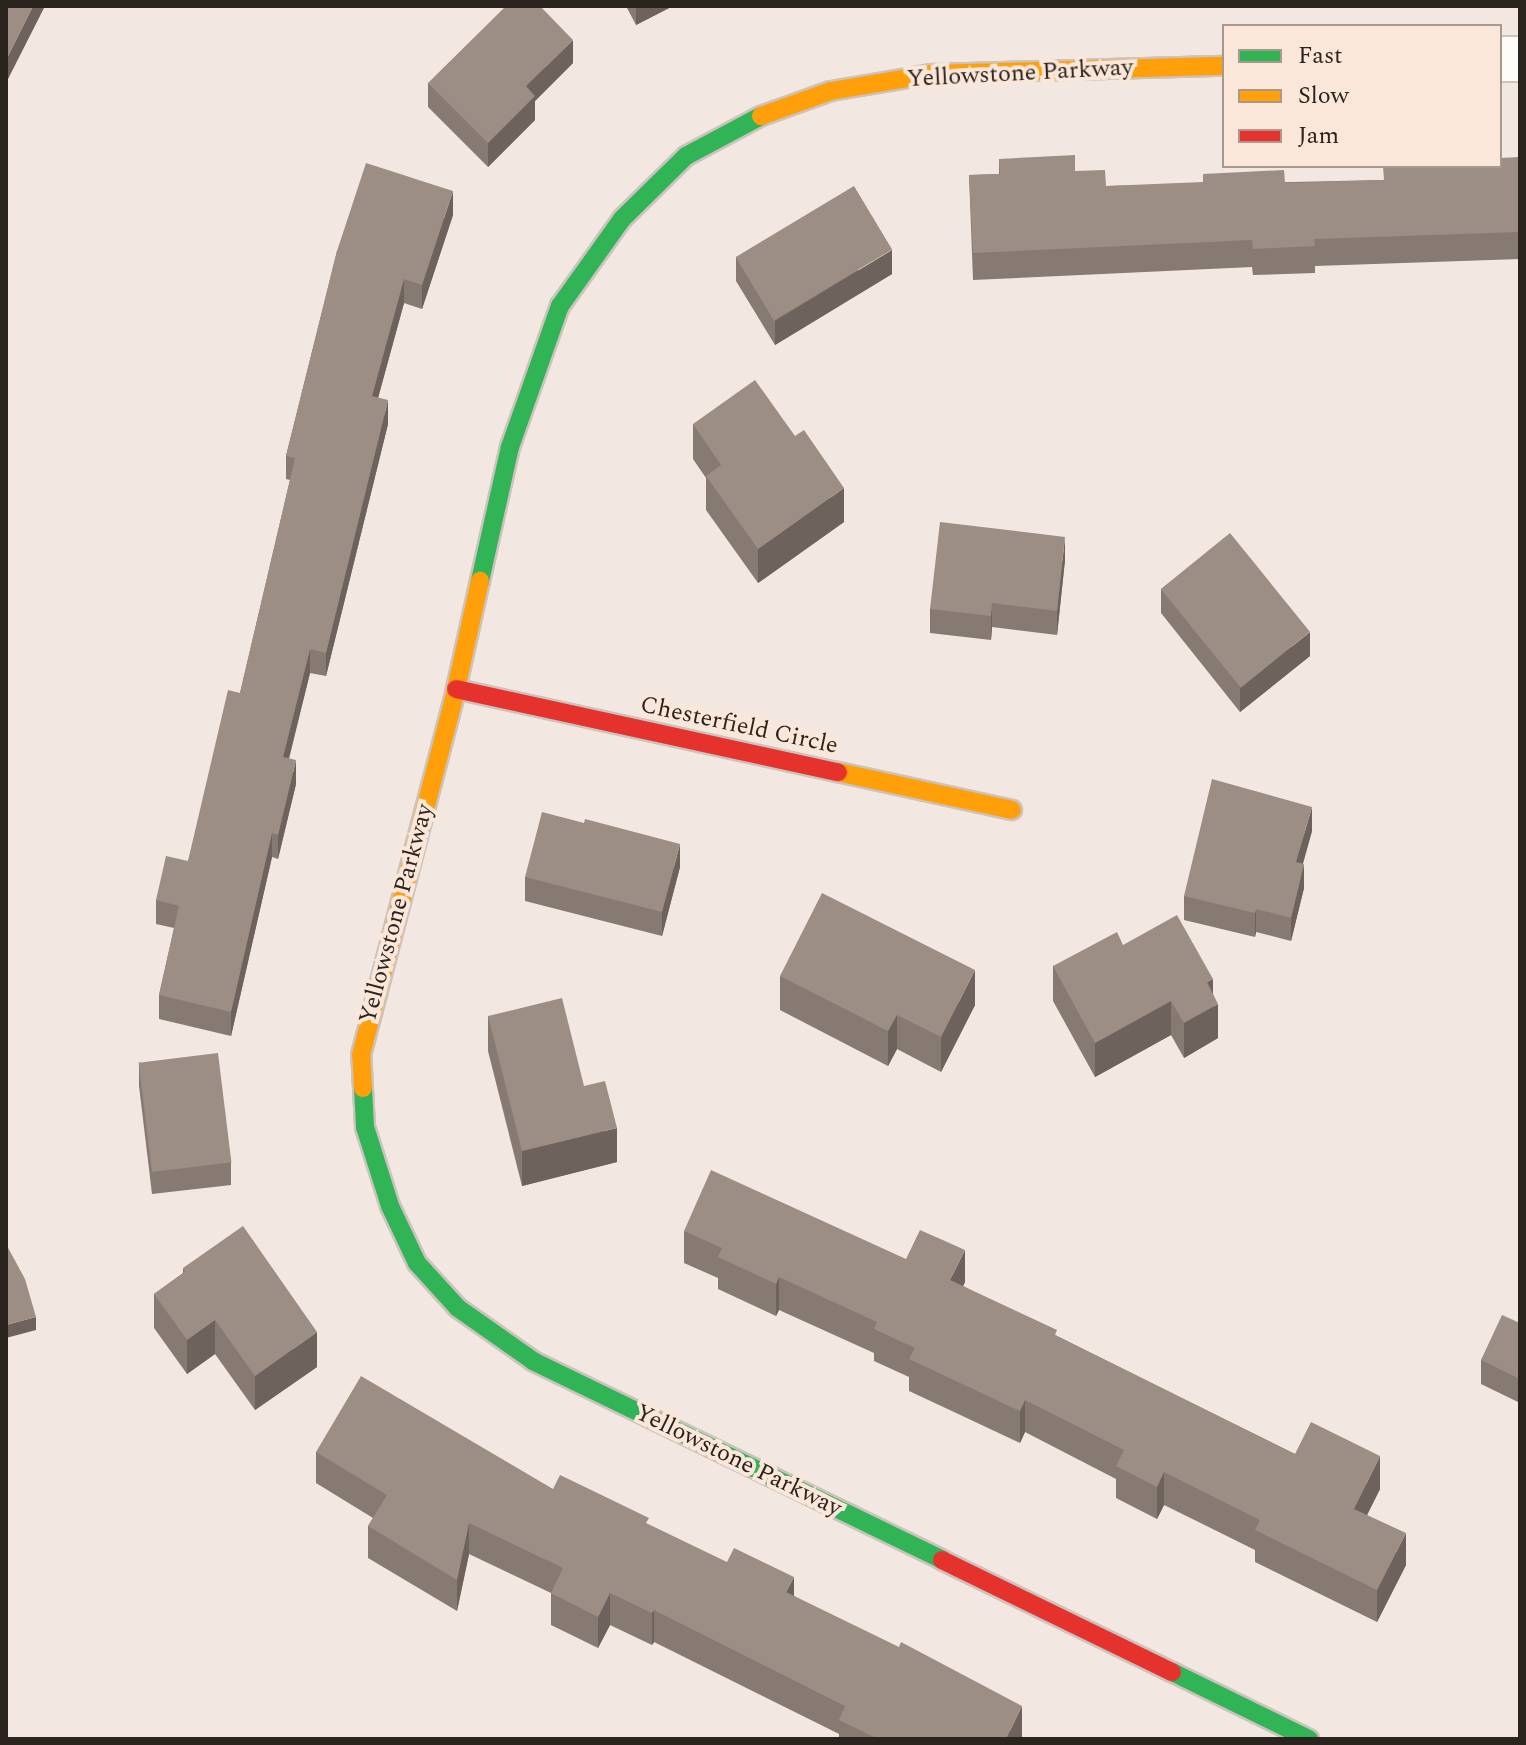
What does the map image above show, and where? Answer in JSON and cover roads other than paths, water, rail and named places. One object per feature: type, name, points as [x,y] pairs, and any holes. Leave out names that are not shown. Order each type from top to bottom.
[{"type":"street","name":"Yellowstone Parkway","points":[[1222,66],[931,74],[831,91],[759,117],[686,156],[622,219],[560,306],[510,447],[456,689],[361,1055],[365,1127],[390,1206],[417,1263],[458,1308],[533,1361],[1309,1739]]},
{"type":"street","name":"Chesterfield Circle","points":[[456,689],[1012,810]]}]
